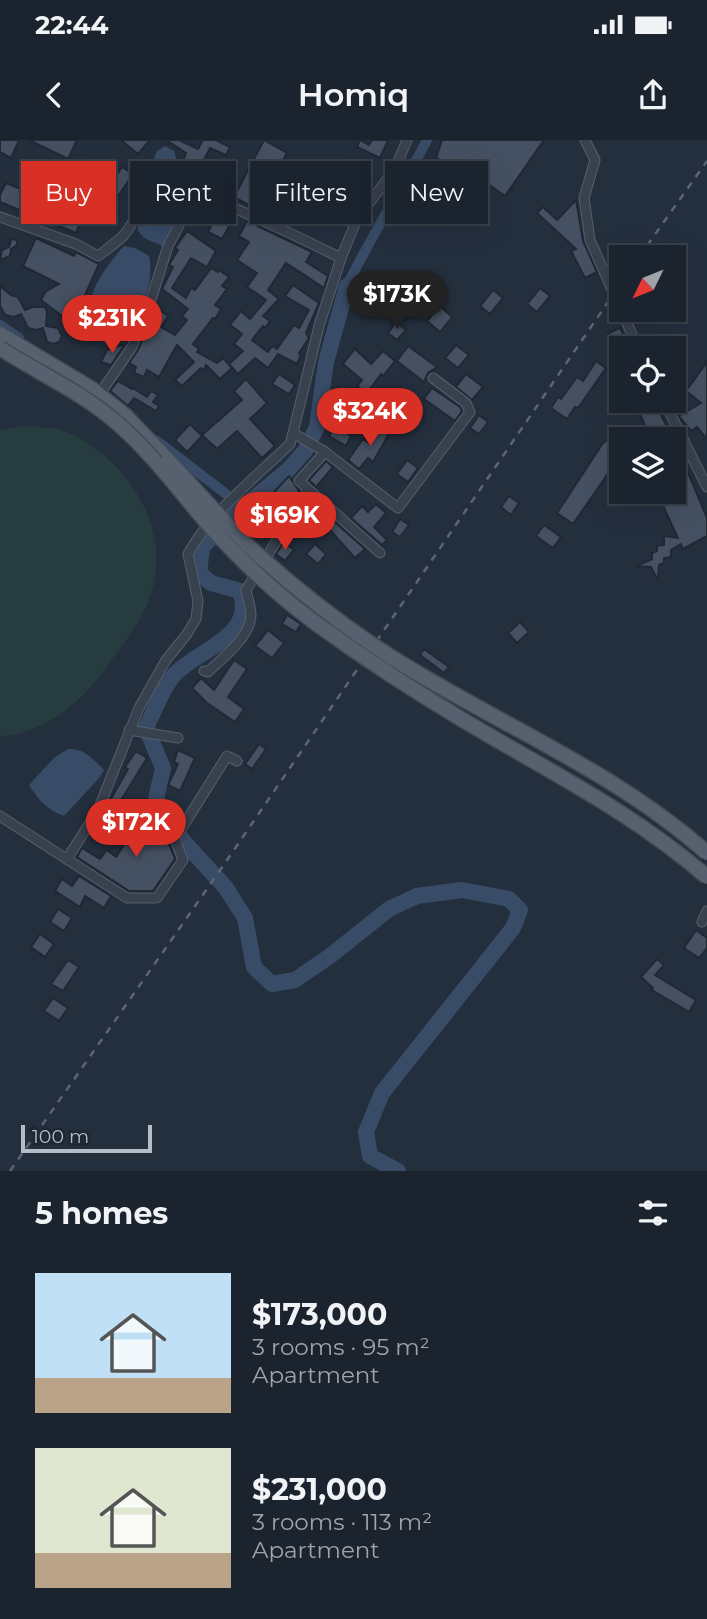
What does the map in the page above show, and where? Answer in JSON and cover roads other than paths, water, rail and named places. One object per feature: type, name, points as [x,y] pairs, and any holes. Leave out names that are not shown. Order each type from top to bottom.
[{"type":"main road","points":[[0,334],[92,389],[126,416],[254,551],[325,611],[391,656],[629,793],[707,853]]},
{"type":"main road","points":[[0,348],[115,421],[161,465],[207,523],[243,562],[275,592],[315,623],[464,720],[616,808],[659,837],[707,877]]},
{"type":"street","points":[[67,859],[98,810],[139,708],[166,660],[196,618],[198,601],[188,554],[198,535],[298,435],[319,326],[341,258],[358,219],[395,169],[407,140]]},
{"type":"street","points":[[585,140],[595,160],[584,198],[590,240],[633,336]]},
{"type":"street","points":[[236,210],[341,258]]},
{"type":"street","points":[[0,217],[76,244],[98,256],[125,234],[131,224]]},
{"type":"street","points":[[103,389],[132,347],[149,306],[168,246],[180,224]]},
{"type":"street","points":[[298,435],[398,508],[470,412],[466,403],[433,378]]},
{"type":"street","points":[[670,413],[707,487]]},
{"type":"street","points":[[321,450],[299,481],[380,554]]},
{"type":"street","points":[[204,671],[208,672],[247,630],[251,621],[251,609],[246,590],[308,490]]},
{"type":"street","points":[[129,730],[178,738]]},
{"type":"street","points":[[0,816],[128,898],[157,898],[183,860],[175,839],[227,756],[237,761]]},
{"type":"street","points":[[702,922],[707,911]]},
{"type":"water","points":[[165,146],[174,151],[177,161],[153,161],[157,151]]},
{"type":"water","points":[[139,224],[175,224],[163,246],[144,238],[138,231]]},
{"type":"water","points":[[124,246],[135,248],[149,256],[150,277],[146,297],[124,333],[109,335],[94,319],[88,307],[102,274]]},
{"type":"water","points":[[68,749],[84,752],[104,770],[64,816],[44,804],[29,785],[54,758]]},
{"type":"waterway","points":[[347,286],[427,140]]},
{"type":"waterway","points":[[347,286],[326,362],[317,427],[305,451],[287,471],[243,507],[202,547],[199,573],[211,583],[240,591],[243,606],[240,619],[223,640],[175,674],[146,728],[163,768],[156,799],[184,842],[226,888],[245,918],[254,967],[272,984],[295,980],[389,909],[417,896],[462,890],[509,899],[520,910],[513,928],[382,1093],[366,1132],[370,1156],[398,1171]]},
{"type":"waterway","points":[[0,325],[19,338]]},
{"type":"waterway","points":[[157,441],[243,507]]},
{"type":"railway","points":[[648,245],[707,161]]},
{"type":"railway","points":[[10,1171],[223,866],[609,301]]}]
